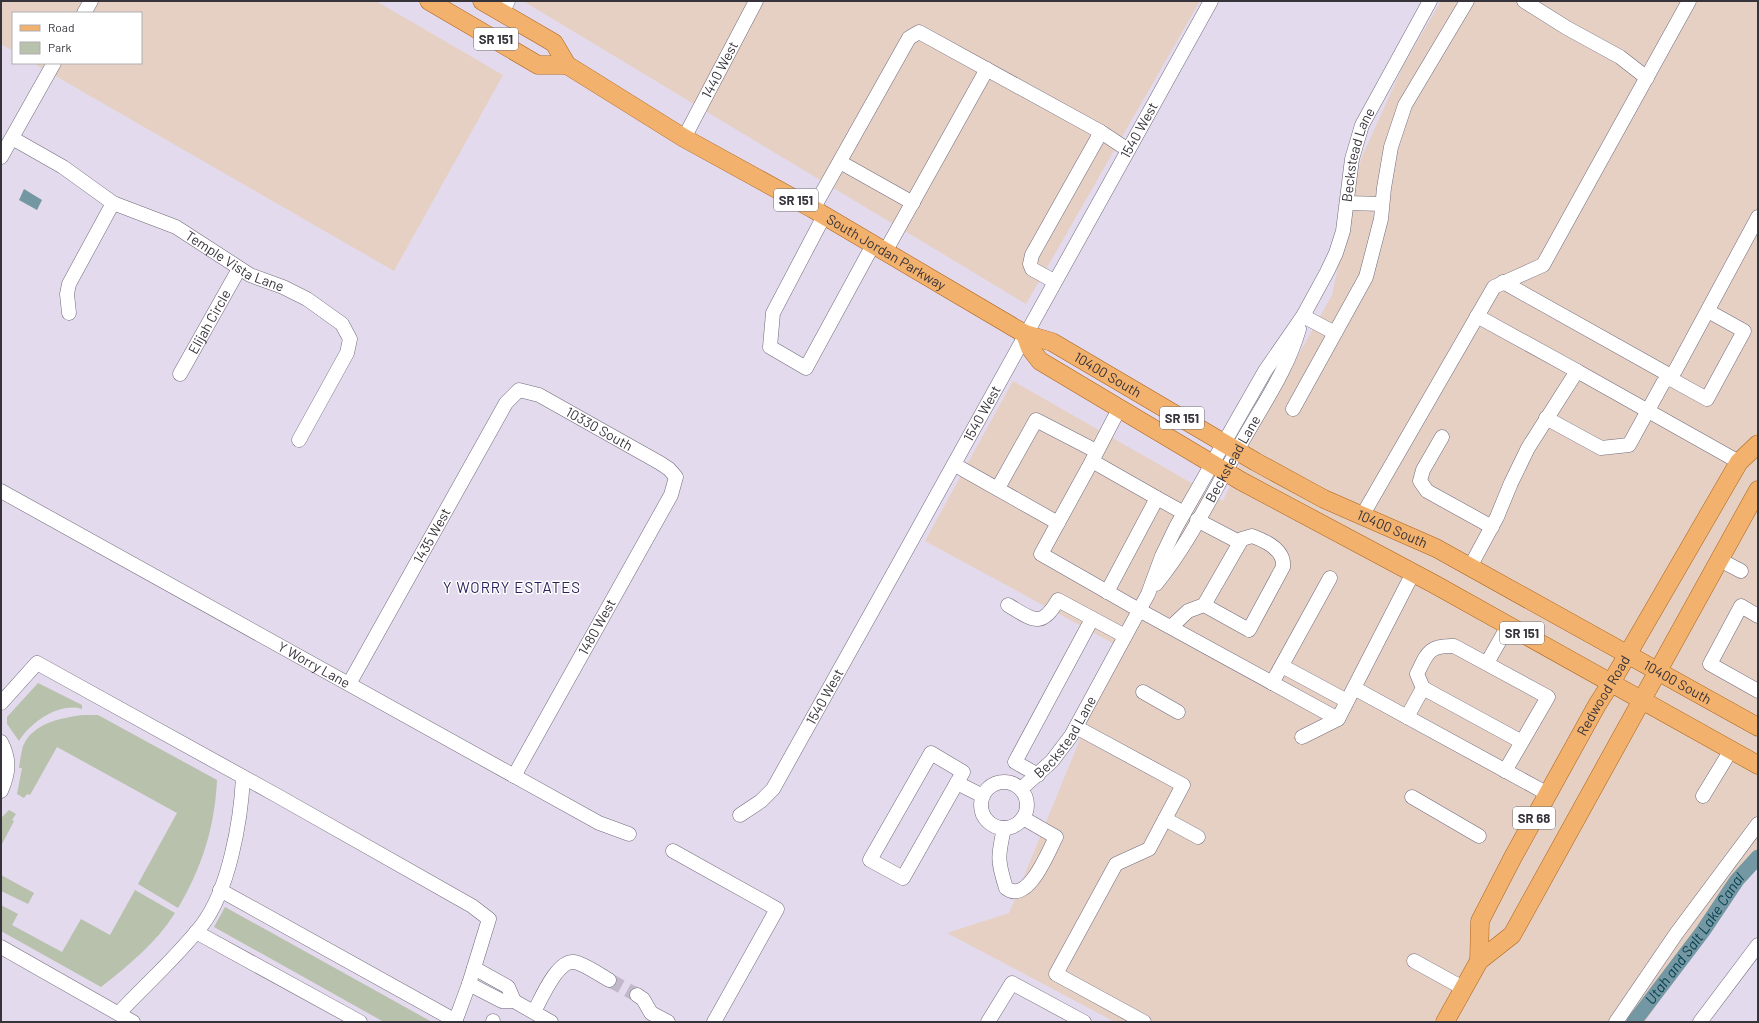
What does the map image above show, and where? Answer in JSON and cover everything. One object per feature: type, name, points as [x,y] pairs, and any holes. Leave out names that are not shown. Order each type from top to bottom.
[{"type":"main road","name":"SR 151","points":[[429,1],[538,65],[566,65],[554,43],[505,7],[482,1]]},
{"type":"main road","name":"South Jordan Parkway","points":[[566,65],[684,138],[879,248],[1025,334]]},
{"type":"main road","name":"10400 South","points":[[1025,334],[1034,354],[1048,367],[1218,468],[1309,519],[1413,573],[1758,765]]},
{"type":"main road","name":"10400 South","points":[[1025,334],[1052,342],[1230,447],[1324,499],[1413,537],[1470,567],[1758,727]]},
{"type":"main road","name":"Redwood Road","points":[[1479,961],[1480,921],[1548,794],[1597,705],[1612,683],[1738,462],[1758,444]]},
{"type":"main road","name":"Redwood Road","points":[[1445,1022],[1479,961],[1512,935],[1659,672],[1758,490]]},
{"type":"street","points":[[85,12],[91,1]]},
{"type":"street","name":"1440 West","points":[[684,138],[756,1]]},
{"type":"street","name":"1540 West","points":[[740,815],[761,801],[773,789],[1211,1]]},
{"type":"street","name":"Beckstead Lane","points":[[1148,594],[1162,556],[1184,514],[1218,468],[1230,447],[1284,365],[1303,316],[1336,253],[1343,231],[1352,159],[1362,125],[1430,1]]},
{"type":"street","points":[[1293,409],[1366,277],[1381,219],[1391,147],[1405,105],[1467,1]]},
{"type":"street","points":[[1524,1],[1567,28],[1620,57],[1647,78]]},
{"type":"street","points":[[1362,516],[1494,287],[1543,266],[1689,1]]},
{"type":"street","points":[[987,70],[913,203],[879,248],[806,368],[770,347],[773,313],[840,162],[909,38],[913,34],[919,32],[1101,132],[1128,150]]},
{"type":"street","points":[[1,157],[53,64]]},
{"type":"street","points":[[1054,281],[1032,269],[1030,264],[1032,255],[1101,132]]},
{"type":"street","name":"Temple Vista Lane","points":[[12,138],[63,167],[113,203],[176,228],[239,269],[312,302],[342,324],[350,339],[345,357],[299,440]]},
{"type":"street","points":[[840,162],[913,203]]},
{"type":"street","points":[[69,313],[67,294],[69,284],[113,203]]},
{"type":"street","points":[[1347,203],[1382,204]]},
{"type":"street","points":[[1546,418],[1601,448],[1629,446],[1663,384],[1675,371],[1758,217]]},
{"type":"street","name":"Elijah Circle","points":[[180,374],[239,269]]},
{"type":"street","points":[[1503,282],[1707,399],[1744,331],[1708,311]]},
{"type":"street","points":[[1303,316],[1335,333]]},
{"type":"street","points":[[1477,316],[1738,462]]},
{"type":"street","points":[[1470,567],[1492,527],[1511,483],[1546,418],[1567,389],[1576,371]]},
{"type":"street","name":"10330 South","points":[[519,390],[539,395],[660,463],[676,476]]},
{"type":"street","name":"1435 West","points":[[349,684],[506,403],[519,390]]},
{"type":"street","points":[[1119,409],[1041,554],[1139,610],[1338,719]]},
{"type":"street","points":[[998,488],[1036,420],[1184,514]]},
{"type":"street","points":[[1442,437],[1423,470],[1420,481],[1427,491],[1492,527]]},
{"type":"street","points":[[955,464],[1058,523]]},
{"type":"street","name":"Beckstead Lane","points":[[1021,789],[1038,775],[1061,751],[1076,727],[1148,594],[1177,556],[1197,520],[1218,468]]},
{"type":"street","name":"1480 West","points":[[514,776],[671,495],[676,476]]},
{"type":"street","name":"Y Worry Lane","points":[[1,491],[599,823],[629,834]]},
{"type":"street","points":[[1107,592],[1157,498]]},
{"type":"street","points":[[1197,520],[1238,542]]},
{"type":"street","points":[[1171,627],[1188,611],[1204,605],[1238,542],[1246,537],[1256,538],[1279,551],[1284,561],[1283,568],[1249,630],[1204,605]]},
{"type":"street","points":[[1720,560],[1740,571]]},
{"type":"street","points":[[1302,737],[1338,719],[1413,573]]},
{"type":"street","points":[[1272,683],[1330,578]]},
{"type":"street","points":[[1008,605],[1030,618],[1038,620],[1046,617],[1058,600],[1125,636]]},
{"type":"street","points":[[1758,616],[1741,606],[1710,664],[1758,691]]},
{"type":"street","points":[[1038,775],[1014,762],[1092,619]]},
{"type":"street","points":[[1488,664],[1508,626]]},
{"type":"street","points":[[1505,771],[1522,742],[1548,697],[1454,646],[1441,645],[1429,650],[1417,674],[1423,688],[1522,742]]},
{"type":"street","points":[[1,703],[37,664],[466,902],[489,919],[456,1021],[220,890]]},
{"type":"street","points":[[1282,666],[1347,701]]},
{"type":"street","points":[[1354,688],[1548,794]]},
{"type":"street","points":[[1407,717],[1423,688]]},
{"type":"street","points":[[1143,692],[1178,712]]},
{"type":"street","points":[[1076,727],[1183,785],[1149,849],[1116,864],[1056,974],[1144,1022]]},
{"type":"street","points":[[1,742],[6,751],[9,764],[1,791]]},
{"type":"street","points":[[1703,796],[1731,750]]},
{"type":"street","points":[[931,753],[963,772],[957,783],[903,878],[870,860],[931,753]]},
{"type":"street","points":[[119,1013],[164,968],[203,924],[220,890],[237,833],[243,777]]},
{"type":"street","points":[[957,783],[983,796],[981,805],[983,814],[988,821],[995,826],[1004,828],[1013,826],[1023,818],[1056,837],[1029,886],[1021,891],[1013,891],[1006,888],[999,865],[998,854],[1004,828]]},
{"type":"street","name":"Beckstead Lane","points":[[983,796],[988,789],[1000,783],[1013,784],[1021,789],[1026,796],[1028,805],[1023,818]]},
{"type":"street","points":[[1412,797],[1479,836]]},
{"type":"street","points":[[1165,819],[1198,837]]},
{"type":"street","points":[[1616,1022],[1676,934],[1758,824]]},
{"type":"street","points":[[673,851],[777,909],[714,1022]]},
{"type":"street","points":[[196,932],[360,1022]]},
{"type":"street","points":[[1700,1022],[1758,945]]},
{"type":"street","points":[[1,947],[133,1022]]},
{"type":"street","points":[[1414,960],[1463,988]]},
{"type":"street","points":[[534,1012],[559,968],[566,962],[575,962],[609,980]]},
{"type":"street","points":[[474,968],[508,987],[514,1001]]},
{"type":"street","points":[[988,1022],[1012,982],[1084,1022]]},
{"type":"street","points":[[469,984],[502,1001],[514,1001],[551,1022]]},
{"type":"street","points":[[636,995],[643,999],[651,1013],[668,1022]]},
{"type":"shaded area","points":[[1,1],[376,1],[503,75],[394,271],[35,64],[142,64],[142,12],[12,12],[12,50],[1,44]]},
{"type":"shaded area","points":[[523,1],[1200,1],[1026,304]]},
{"type":"shaded area","points":[[1441,1],[1758,1],[1758,852],[1645,1022],[1115,1022],[947,933],[1009,913],[1118,646],[925,541],[1013,381],[1223,501],[1255,432],[1332,295],[1361,159],[1403,66]]},
{"type":"green space","points":[[38,683],[82,705],[82,709],[73,708],[55,711],[30,727],[19,741],[7,724],[7,717]]},
{"type":"green space","points":[[83,715],[98,715],[217,780],[216,797],[206,846],[194,878],[178,908],[138,884],[177,813],[57,747],[30,795],[27,794],[24,798],[17,794],[22,768],[19,768],[23,746],[33,732],[48,723]]},
{"type":"green space","points":[[9,810],[16,814],[1,846],[1,818]]},
{"type":"green space","points":[[1,875],[34,893],[28,904],[1,891]]},
{"type":"green space","points":[[135,890],[175,913],[151,944],[132,962],[101,987],[1,931],[1,905],[18,914],[12,925],[62,952],[81,919],[110,935]]},
{"type":"green space","points":[[225,907],[432,1022],[384,1022],[214,927]]},
{"type":"water","points":[[24,189],[42,200],[37,210],[19,200]]},
{"type":"waterway","name":"Utah and Salt Lake Canal","points":[[1634,1022],[1703,931],[1737,880],[1758,857]]},
{"type":"tunnel","points":[[609,980],[637,995]]},
{"type":"district","name":"Y WORRY ESTATES","points":[[512,588]]}]
